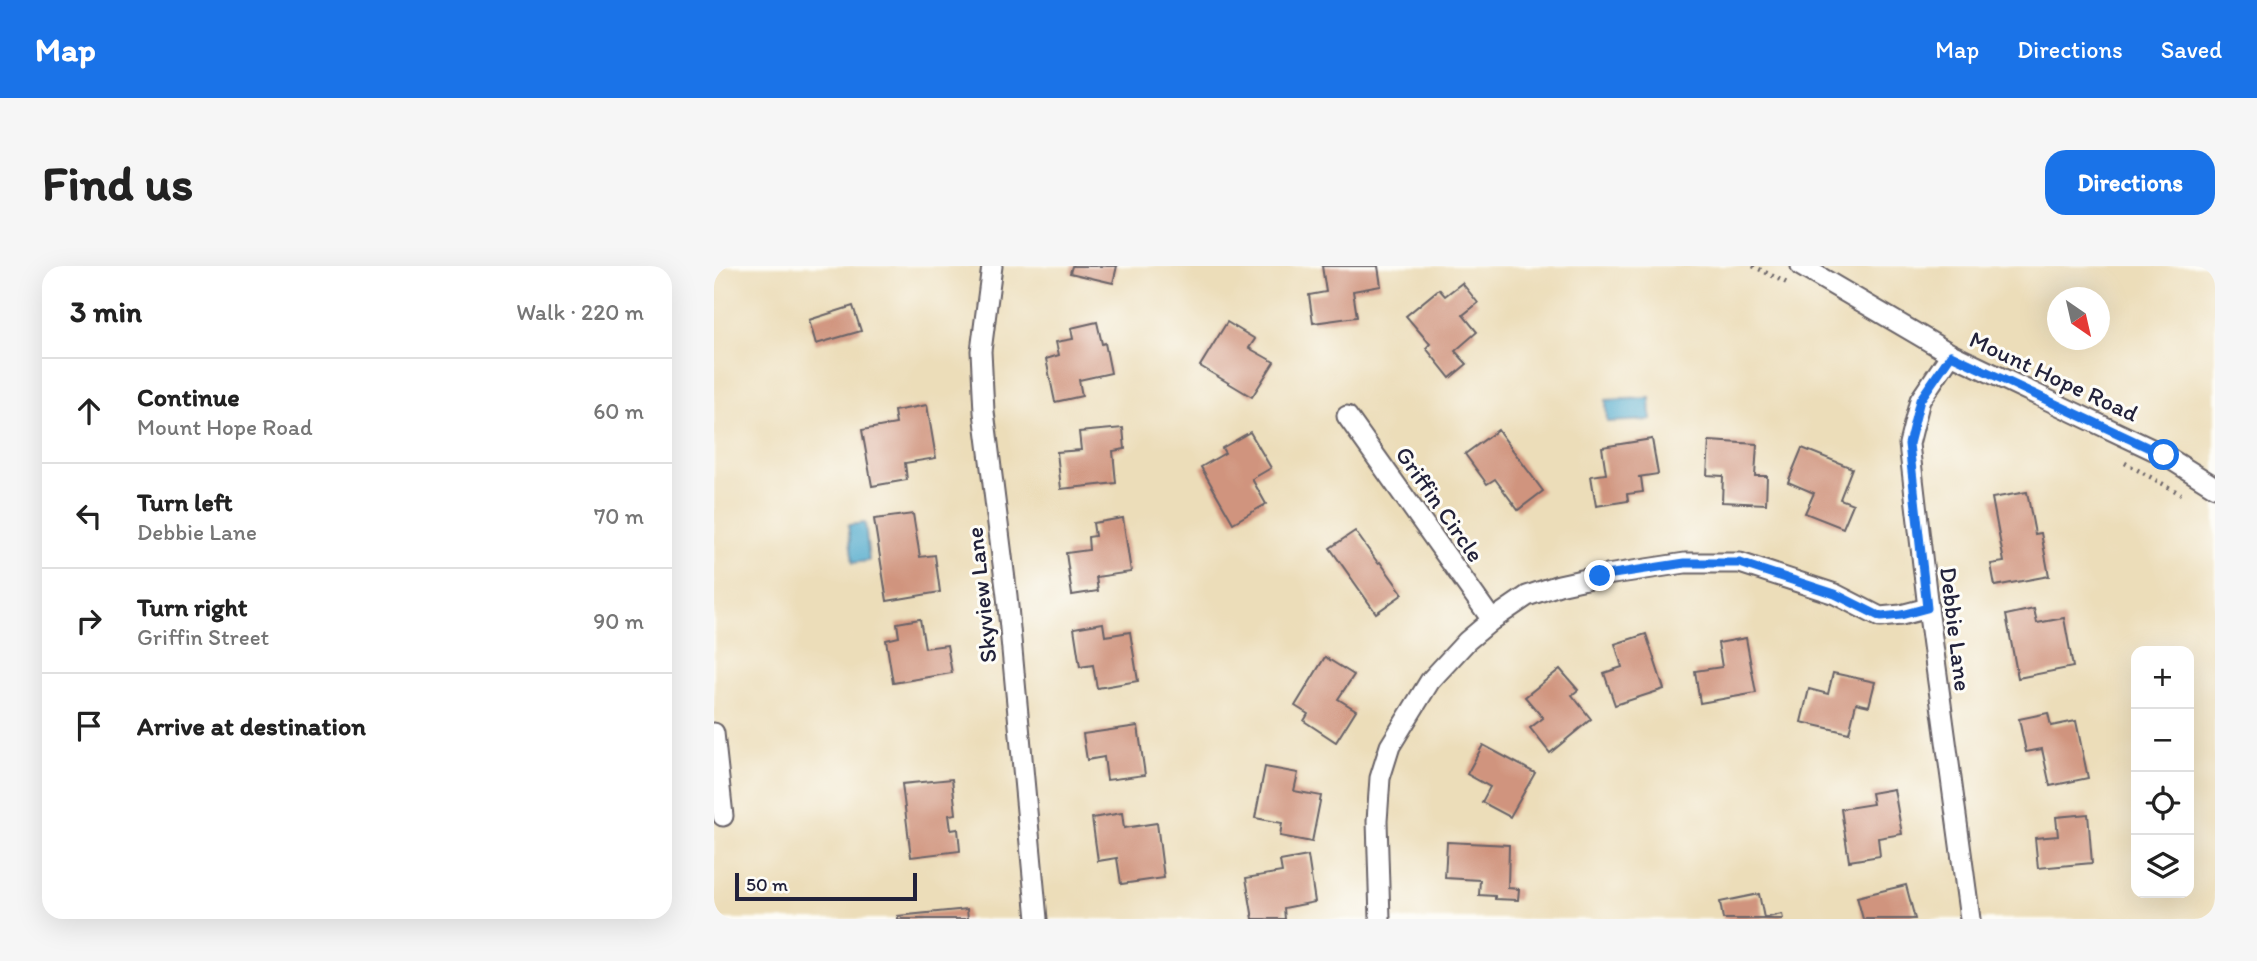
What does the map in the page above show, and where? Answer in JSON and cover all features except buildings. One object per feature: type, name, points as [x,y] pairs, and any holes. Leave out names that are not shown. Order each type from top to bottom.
[{"type":"street","name":"Skyview Lane","points":[[992,266],[981,351],[984,412],[1007,596],[1037,919]]},
{"type":"street","name":"Mount Hope Road","points":[[1801,266],[1951,355],[2164,455],[2215,487]]},
{"type":"street","name":"Debbie Lane","points":[[1951,355],[1920,400],[1909,444],[1927,608],[1970,919]]},
{"type":"street","name":"Griffin Circle","points":[[1347,416],[1492,620]]},
{"type":"street","points":[[1380,919],[1377,821],[1380,779],[1390,746],[1430,681],[1467,641],[1527,596],[1559,585],[1600,576],[1685,563],[1740,563],[1835,594],[1881,617],[1927,608]]},
{"type":"street","points":[[714,733],[723,816]]},
{"type":"water","points":[[1650,398],[1651,420],[1607,422],[1606,400]]},
{"type":"water","points":[[865,523],[869,561],[853,563],[848,525]]},
{"type":"route","points":[[1600,576],[1685,563],[1740,563],[1835,594],[1881,617],[1927,608],[1909,444],[1920,400],[1951,355],[2164,455]]}]
